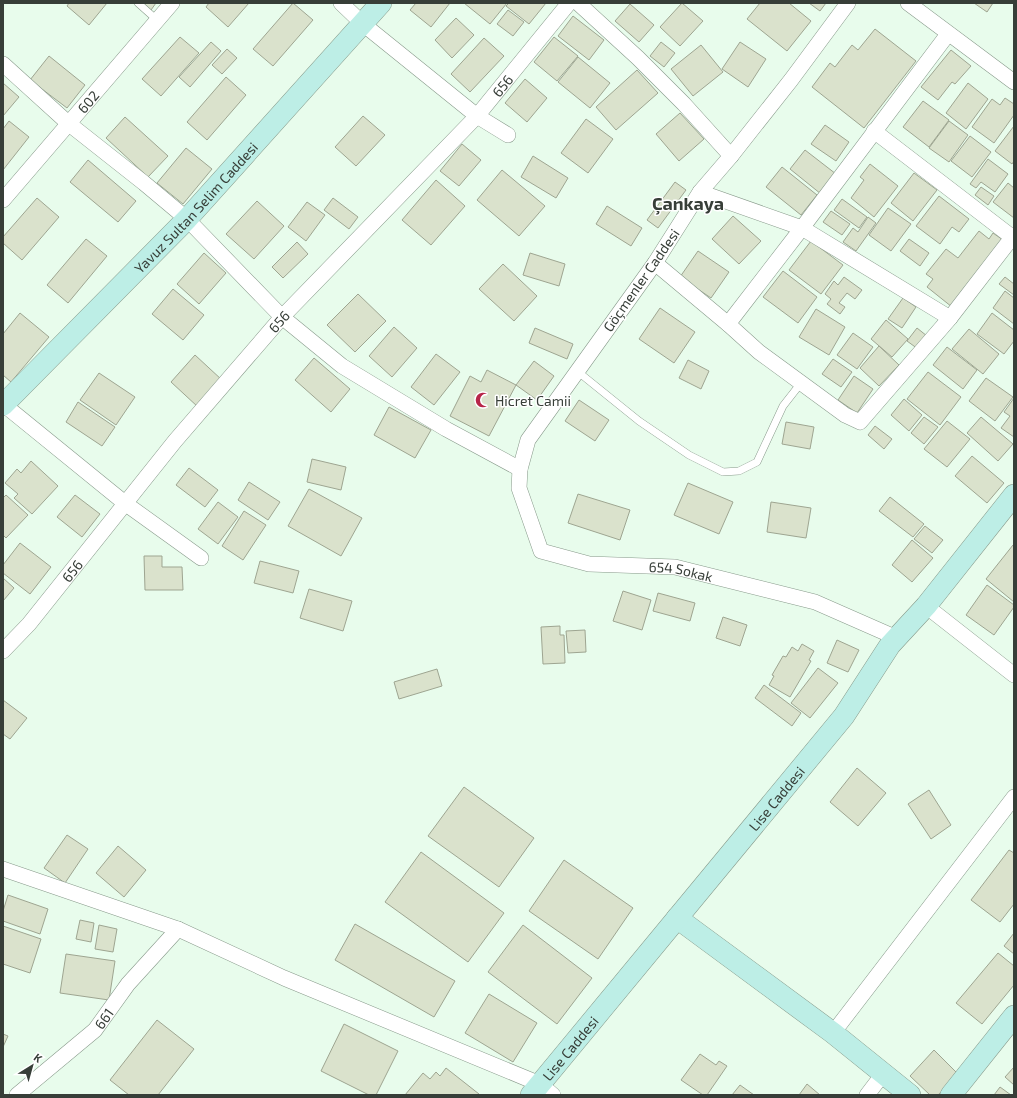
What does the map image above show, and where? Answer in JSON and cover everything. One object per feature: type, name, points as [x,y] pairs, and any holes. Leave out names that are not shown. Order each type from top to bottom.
[{"type":"street","name":"602","points":[[3,200],[172,3]]},
{"type":"street","points":[[341,3],[363,24],[477,116],[508,135]]},
{"type":"street","name":"Yavuz Sultan Selim Caddesi","points":[[3,405],[187,219],[381,3]]},
{"type":"street","name":"656","points":[[3,651],[29,624],[176,441],[282,317],[477,116],[569,3]]},
{"type":"street","points":[[578,3],[643,63],[684,104],[731,156]]},
{"type":"street","name":"Göçmenler Caddesi","points":[[520,469],[528,440],[655,263],[700,192],[731,156],[791,80],[848,3]]},
{"type":"street","points":[[908,3],[1014,82]]},
{"type":"street","points":[[728,324],[948,34]]},
{"type":"street","points":[[3,64],[68,123],[187,219],[282,317],[342,366],[446,429],[520,469]]},
{"type":"street","points":[[655,263],[759,352],[845,415],[860,422],[950,318],[1013,236],[874,131]]},
{"type":"street","points":[[700,192],[802,228],[950,318]]},
{"type":"street","points":[[3,405],[126,504],[201,558]]},
{"type":"street","name":"654 Sokak","points":[[520,469],[519,488],[541,551],[589,564],[675,567],[815,602],[897,638]]},
{"type":"street","name":"Lise Caddesi","points":[[541,1091],[676,918],[844,716],[890,645],[926,606],[1014,495]]},
{"type":"street","points":[[926,606],[1014,675]]},
{"type":"street","points":[[833,1033],[1014,797]]},
{"type":"street","points":[[3,869],[178,929],[284,978],[541,1091]]},
{"type":"street","points":[[676,918],[833,1033],[910,1095]]},
{"type":"street","name":"661","points":[[17,1095],[95,1030],[128,984],[178,929]]},
{"type":"street","points":[[951,1095],[1014,1016]]},
{"type":"street","points":[[867,1095],[883,1074]]},
{"type":"lane","points":[[138,3],[157,20]]},
{"type":"lane","points":[[577,371],[639,422],[689,455],[723,472],[739,471],[757,462],[783,406],[801,383]]},
{"type":"building","points":[[69,3],[107,3],[89,25],[67,6]]},
{"type":"building","points":[[143,3],[156,3],[151,10]]},
{"type":"building","points":[[209,3],[249,3],[228,27],[206,7]]},
{"type":"building","points":[[293,3],[313,20],[273,66],[253,49]]},
{"type":"building","points":[[416,3],[450,3],[431,27],[410,10]]},
{"type":"building","points":[[464,3],[507,3],[490,24]]},
{"type":"building","points":[[509,3],[546,3],[529,24],[506,6]]},
{"type":"building","points":[[682,3],[703,21],[680,46],[660,27]]},
{"type":"building","points":[[760,3],[789,3],[811,21],[787,51],[747,19]]},
{"type":"building","points":[[809,3],[826,3],[820,11]]},
{"type":"building","points":[[974,3],[993,3],[987,12]]},
{"type":"building","points":[[630,4],[654,25],[639,42],[615,21]]},
{"type":"building","points":[[508,10],[524,22],[513,36],[497,24]]},
{"type":"building","points":[[573,16],[604,40],[589,60],[558,36]]},
{"type":"building","points":[[456,18],[474,35],[452,58],[435,40]]},
{"type":"building","points":[[875,29],[916,61],[864,128],[812,87],[830,63],[835,67],[852,45],[858,50]]},
{"type":"building","points":[[180,37],[199,53],[161,96],[142,79]]},
{"type":"building","points":[[554,37],[578,56],[557,81],[534,62]]},
{"type":"building","points":[[484,38],[504,56],[470,92],[451,74]]},
{"type":"building","points":[[211,42],[221,51],[190,87],[179,77]]},
{"type":"building","points":[[661,42],[675,53],[664,67],[650,56]]},
{"type":"building","points":[[740,42],[766,59],[748,87],[722,69]]},
{"type":"building","points":[[701,45],[723,72],[693,96],[671,69]]},
{"type":"building","points":[[227,49],[237,58],[222,74],[212,65]]},
{"type":"building","points":[[951,50],[971,66],[955,84],[952,82],[938,100],[921,87]]},
{"type":"building","points":[[49,56],[85,85],[67,108],[30,80]]},
{"type":"building","points":[[578,57],[610,83],[590,108],[558,82]]},
{"type":"building","points":[[637,70],[658,93],[616,130],[596,107]]},
{"type":"building","points":[[226,77],[246,95],[207,140],[187,122]]},
{"type":"building","points":[[525,79],[547,98],[527,122],[505,103]]},
{"type":"building","points":[[3,83],[19,97],[3,116]]},
{"type":"building","points":[[968,83],[988,99],[966,129],[946,113]]},
{"type":"building","points":[[1005,98],[1014,104],[1014,115],[994,143],[972,127],[992,99],[1000,105]]},
{"type":"building","points":[[923,101],[949,120],[929,147],[903,127]]},
{"type":"building","points":[[680,113],[704,139],[679,161],[656,134]]},
{"type":"building","points":[[363,116],[385,135],[356,166],[335,147]]},
{"type":"building","points":[[125,117],[168,156],[148,177],[106,138]]},
{"type":"building","points":[[586,119],[613,139],[588,173],[561,153]]},
{"type":"building","points":[[9,121],[29,137],[3,170],[3,129]]},
{"type":"building","points":[[949,121],[968,135],[949,162],[929,148]]},
{"type":"building","points":[[825,125],[849,142],[836,161],[811,144]]},
{"type":"building","points":[[1014,126],[1014,161],[1012,164],[995,151]]},
{"type":"building","points":[[970,136],[991,152],[972,177],[951,161]]},
{"type":"building","points":[[462,144],[481,160],[459,186],[440,171]]},
{"type":"building","points":[[186,148],[212,169],[183,204],[157,183]]},
{"type":"building","points":[[805,150],[836,174],[821,194],[790,169]]},
{"type":"building","points":[[533,156],[568,178],[556,198],[521,177]]},
{"type":"building","points":[[988,159],[1008,174],[995,192],[981,182],[976,188],[970,184]]},
{"type":"building","points":[[88,160],[136,201],[118,222],[70,182]]},
{"type":"building","points":[[870,164],[898,186],[874,217],[851,198],[864,180],[860,177]]},
{"type":"building","points":[[782,167],[817,195],[801,215],[766,187]]},
{"type":"building","points":[[502,170],[545,206],[519,236],[477,200]]},
{"type":"building","points":[[914,173],[937,190],[913,221],[891,203]]},
{"type":"building","points":[[436,180],[465,206],[431,245],[402,220]]},
{"type":"building","points":[[675,182],[686,190],[658,228],[647,220]]},
{"type":"building","points":[[1008,183],[1014,188],[1014,218],[993,202]]},
{"type":"building","points":[[981,187],[994,196],[988,205],[975,195]]},
{"type":"building","points":[[939,196],[969,219],[959,232],[952,227],[940,244],[916,226]]},
{"type":"building","points":[[37,198],[59,217],[22,260],[3,243],[3,237]]},
{"type":"building","points":[[333,198],[358,217],[349,229],[324,210]]},
{"type":"building","points":[[842,199],[867,217],[859,228],[834,210]]},
{"type":"building","points":[[257,201],[284,226],[254,259],[226,234]]},
{"type":"building","points":[[307,202],[325,215],[306,241],[288,227]]},
{"type":"building","points":[[607,206],[642,228],[631,246],[596,224]]},
{"type":"building","points":[[888,208],[911,224],[891,251],[869,235]]},
{"type":"building","points":[[831,211],[850,224],[842,235],[823,222]]},
{"type":"building","points":[[733,216],[761,241],[739,264],[712,239]]},
{"type":"building","points":[[868,217],[876,223],[856,251],[843,242],[853,228],[858,232]]},
{"type":"building","points":[[979,231],[989,239],[993,233],[1003,240],[952,307],[927,287],[933,279],[926,274],[946,249],[958,258]]},
{"type":"building","points":[[86,239],[107,256],[68,303],[47,285]]},
{"type":"building","points":[[909,239],[929,253],[920,266],[900,251]]},
{"type":"building","points":[[811,241],[843,265],[821,294],[789,270]]},
{"type":"building","points":[[297,242],[308,254],[283,278],[272,267]]},
{"type":"building","points":[[698,251],[729,272],[711,298],[680,277]]},
{"type":"building","points":[[204,253],[226,273],[199,304],[177,284]]},
{"type":"building","points":[[530,253],[565,264],[559,286],[523,275]]},
{"type":"building","points":[[503,264],[537,296],[514,321],[479,289]]},
{"type":"building","points":[[783,271],[817,297],[798,323],[763,297]]},
{"type":"building","points":[[844,277],[862,290],[855,299],[847,293],[839,303],[845,307],[840,314],[827,304],[831,299],[825,294],[834,281],[838,285]]},
{"type":"building","points":[[1005,277],[1014,284],[1014,295],[999,284]]},
{"type":"building","points":[[173,289],[204,315],[183,340],[152,314]]},
{"type":"building","points":[[1005,291],[1014,298],[1014,324],[993,308]]},
{"type":"building","points":[[358,294],[386,321],[355,352],[327,325]]},
{"type":"building","points":[[903,298],[916,307],[902,328],[888,319]]},
{"type":"building","points":[[660,308],[695,332],[674,363],[639,339]]},
{"type":"building","points":[[816,309],[845,327],[829,355],[799,337]]},
{"type":"building","points":[[20,313],[49,337],[11,382],[3,375],[3,334]]},
{"type":"building","points":[[992,313],[1014,330],[1014,341],[1004,354],[977,334]]},
{"type":"building","points":[[886,320],[908,339],[892,357],[871,339]]},
{"type":"building","points":[[394,327],[417,348],[392,377],[369,356]]},
{"type":"building","points":[[535,328],[573,344],[567,359],[529,343]]},
{"type":"building","points":[[917,328],[927,336],[918,349],[907,341]]},
{"type":"building","points":[[969,329],[999,354],[983,374],[952,349]]},
{"type":"building","points":[[853,333],[873,347],[857,369],[837,355]]},
{"type":"building","points":[[879,346],[899,365],[879,386],[860,368]]},
{"type":"building","points":[[947,347],[977,370],[963,389],[933,365]]},
{"type":"building","points":[[436,354],[460,372],[434,405],[411,387]]},
{"type":"building","points":[[195,355],[222,380],[198,407],[171,382]]},
{"type":"building","points":[[314,358],[350,389],[331,412],[295,380]]},
{"type":"building","points":[[833,359],[852,372],[841,387],[822,374]]},
{"type":"building","points":[[688,360],[709,371],[701,389],[679,378]]},
{"type":"building","points":[[534,361],[554,376],[537,400],[516,385]]},
{"type":"building","name":"Hicret Camii","points":[[487,370],[516,385],[489,436],[450,416],[470,376],[481,382]]},
{"type":"building","points":[[928,372],[961,397],[940,425],[907,399]]},
{"type":"building","points":[[99,373],[135,397],[116,425],[80,400]]},
{"type":"building","points":[[854,376],[873,389],[857,413],[838,400]]},
{"type":"building","points":[[986,378],[1013,397],[995,421],[969,401]]},
{"type":"building","points":[[1014,398],[1014,437],[1001,428],[1010,416],[1004,412]]},
{"type":"building","points":[[904,399],[922,415],[909,431],[891,415]]},
{"type":"building","points":[[579,400],[609,420],[595,441],[565,421]]},
{"type":"building","points":[[78,402],[115,427],[102,446],[66,422]]},
{"type":"building","points":[[389,407],[431,430],[415,458],[374,435]]},
{"type":"building","points":[[924,417],[938,427],[924,444],[911,433]]},
{"type":"building","points":[[981,417],[1013,444],[998,461],[967,433]]},
{"type":"building","points":[[947,421],[970,439],[947,467],[924,449]]},
{"type":"building","points":[[786,422],[814,427],[810,449],[782,444]]},
{"type":"building","points":[[875,426],[892,439],[884,449],[868,435]]},
{"type":"building","points":[[972,456],[1004,483],[987,503],[955,476]]},
{"type":"building","points":[[312,459],[346,467],[341,490],[307,482]]},
{"type":"building","points":[[31,461],[58,486],[32,514],[14,498],[18,494],[5,483],[17,469],[21,473]]},
{"type":"building","points":[[189,468],[218,490],[205,507],[176,485]]},
{"type":"building","points":[[249,482],[280,502],[268,520],[238,500]]},
{"type":"building","points":[[688,483],[733,502],[719,534],[674,515]]},
{"type":"building","points":[[309,489],[362,518],[341,556],[288,526]]},
{"type":"building","points":[[578,494],[630,510],[620,540],[568,523]]},
{"type":"building","points":[[6,495],[28,515],[6,538],[3,535],[3,498]]},
{"type":"building","points":[[75,495],[100,514],[82,537],[57,517]]},
{"type":"building","points":[[890,497],[924,524],[913,537],[879,511]]},
{"type":"building","points":[[218,502],[238,517],[218,544],[198,529]]},
{"type":"building","points":[[771,502],[811,508],[806,538],[767,532]]},
{"type":"building","points":[[244,511],[266,525],[243,560],[222,546]]},
{"type":"building","points":[[925,526],[943,540],[932,553],[914,539]]},
{"type":"building","points":[[912,540],[933,558],[912,582],[892,565]]},
{"type":"building","points":[[20,543],[51,567],[30,594],[3,573],[3,565]]},
{"type":"building","points":[[1013,545],[1014,546],[1014,602],[986,579]]},
{"type":"building","points":[[144,556],[162,556],[162,567],[182,567],[183,590],[145,590]]},
{"type":"building","points":[[260,561],[299,571],[293,593],[254,583]]},
{"type":"building","points":[[3,578],[14,588],[3,601]]},
{"type":"building","points":[[987,585],[1014,605],[994,635],[966,615]]},
{"type":"building","points":[[309,589],[352,601],[343,631],[300,618]]},
{"type":"building","points":[[623,591],[651,600],[642,630],[613,621]]},
{"type":"building","points":[[658,593],[695,603],[690,621],[653,611]]},
{"type":"building","points":[[723,617],[747,625],[740,646],[716,638]]},
{"type":"building","points":[[560,626],[560,635],[564,635],[565,663],[543,664],[541,627]]},
{"type":"building","points":[[585,630],[586,652],[568,653],[566,631]]},
{"type":"building","points":[[837,640],[859,650],[848,672],[827,663]]},
{"type":"building","points":[[802,644],[814,651],[809,660],[811,661],[790,697],[769,685],[774,676],[772,675],[783,656],[786,657],[792,647],[798,651]]},
{"type":"building","points":[[818,668],[838,683],[810,718],[791,703]]},
{"type":"building","points":[[437,669],[442,686],[399,699],[394,682]]},
{"type":"building","points":[[764,685],[801,713],[792,726],[755,698]]},
{"type":"building","points":[[3,700],[27,718],[10,739],[3,734]]},
{"type":"building","points":[[857,768],[886,793],[858,826],[830,802]]},
{"type":"building","points":[[464,787],[534,838],[499,887],[428,836]]},
{"type":"building","points":[[929,790],[951,825],[931,839],[908,804]]},
{"type":"building","points":[[67,835],[88,849],[65,883],[44,868]]},
{"type":"building","points":[[118,846],[146,870],[124,897],[96,873]]},
{"type":"building","points":[[1009,850],[1014,853],[1014,904],[1000,922],[971,900]]},
{"type":"building","points":[[421,852],[504,913],[468,962],[385,902]]},
{"type":"building","points":[[564,860],[633,908],[598,959],[529,911]]},
{"type":"building","points":[[8,895],[48,909],[40,934],[3,921],[3,911]]},
{"type":"building","points":[[80,920],[94,923],[91,942],[76,939]]},
{"type":"building","points":[[355,924],[455,981],[434,1017],[335,960]]},
{"type":"building","points":[[99,925],[117,929],[113,952],[95,949]]},
{"type":"building","points":[[523,925],[592,978],[557,1024],[488,972]]},
{"type":"building","points":[[3,926],[41,939],[30,973],[3,964]]},
{"type":"building","points":[[1014,933],[1014,954],[1004,946]]},
{"type":"building","points":[[998,953],[1014,966],[1014,985],[982,1024],[956,1003]]},
{"type":"building","points":[[66,954],[115,961],[109,1000],[60,993]]},
{"type":"building","points":[[489,994],[537,1023],[513,1062],[465,1033]]},
{"type":"building","points":[[157,1020],[194,1049],[158,1095],[129,1095],[110,1080]]},
{"type":"building","points":[[344,1024],[398,1051],[376,1095],[369,1095],[321,1071]]},
{"type":"building","points":[[3,1034],[8,1036],[3,1047]]},
{"type":"building","points":[[934,1050],[958,1074],[938,1095],[930,1095],[910,1076]]},
{"type":"building","points":[[700,1054],[716,1065],[719,1061],[727,1066],[707,1095],[703,1095],[681,1080]]},
{"type":"building","points":[[1014,1067],[1014,1085],[1005,1077]]},
{"type":"building","points":[[446,1068],[479,1095],[405,1095],[423,1073],[430,1079],[436,1072],[440,1076]]},
{"type":"building","points":[[807,1084],[820,1095],[799,1095]]},
{"type":"building","points":[[740,1085],[754,1095],[732,1095]]},
{"type":"building","points":[[1000,1087],[1011,1095],[994,1095]]},
{"type":"place","name":"Hicret Camii","points":[[483,400]]},
{"type":"district","name":"Çankaya","points":[[688,203]]}]
